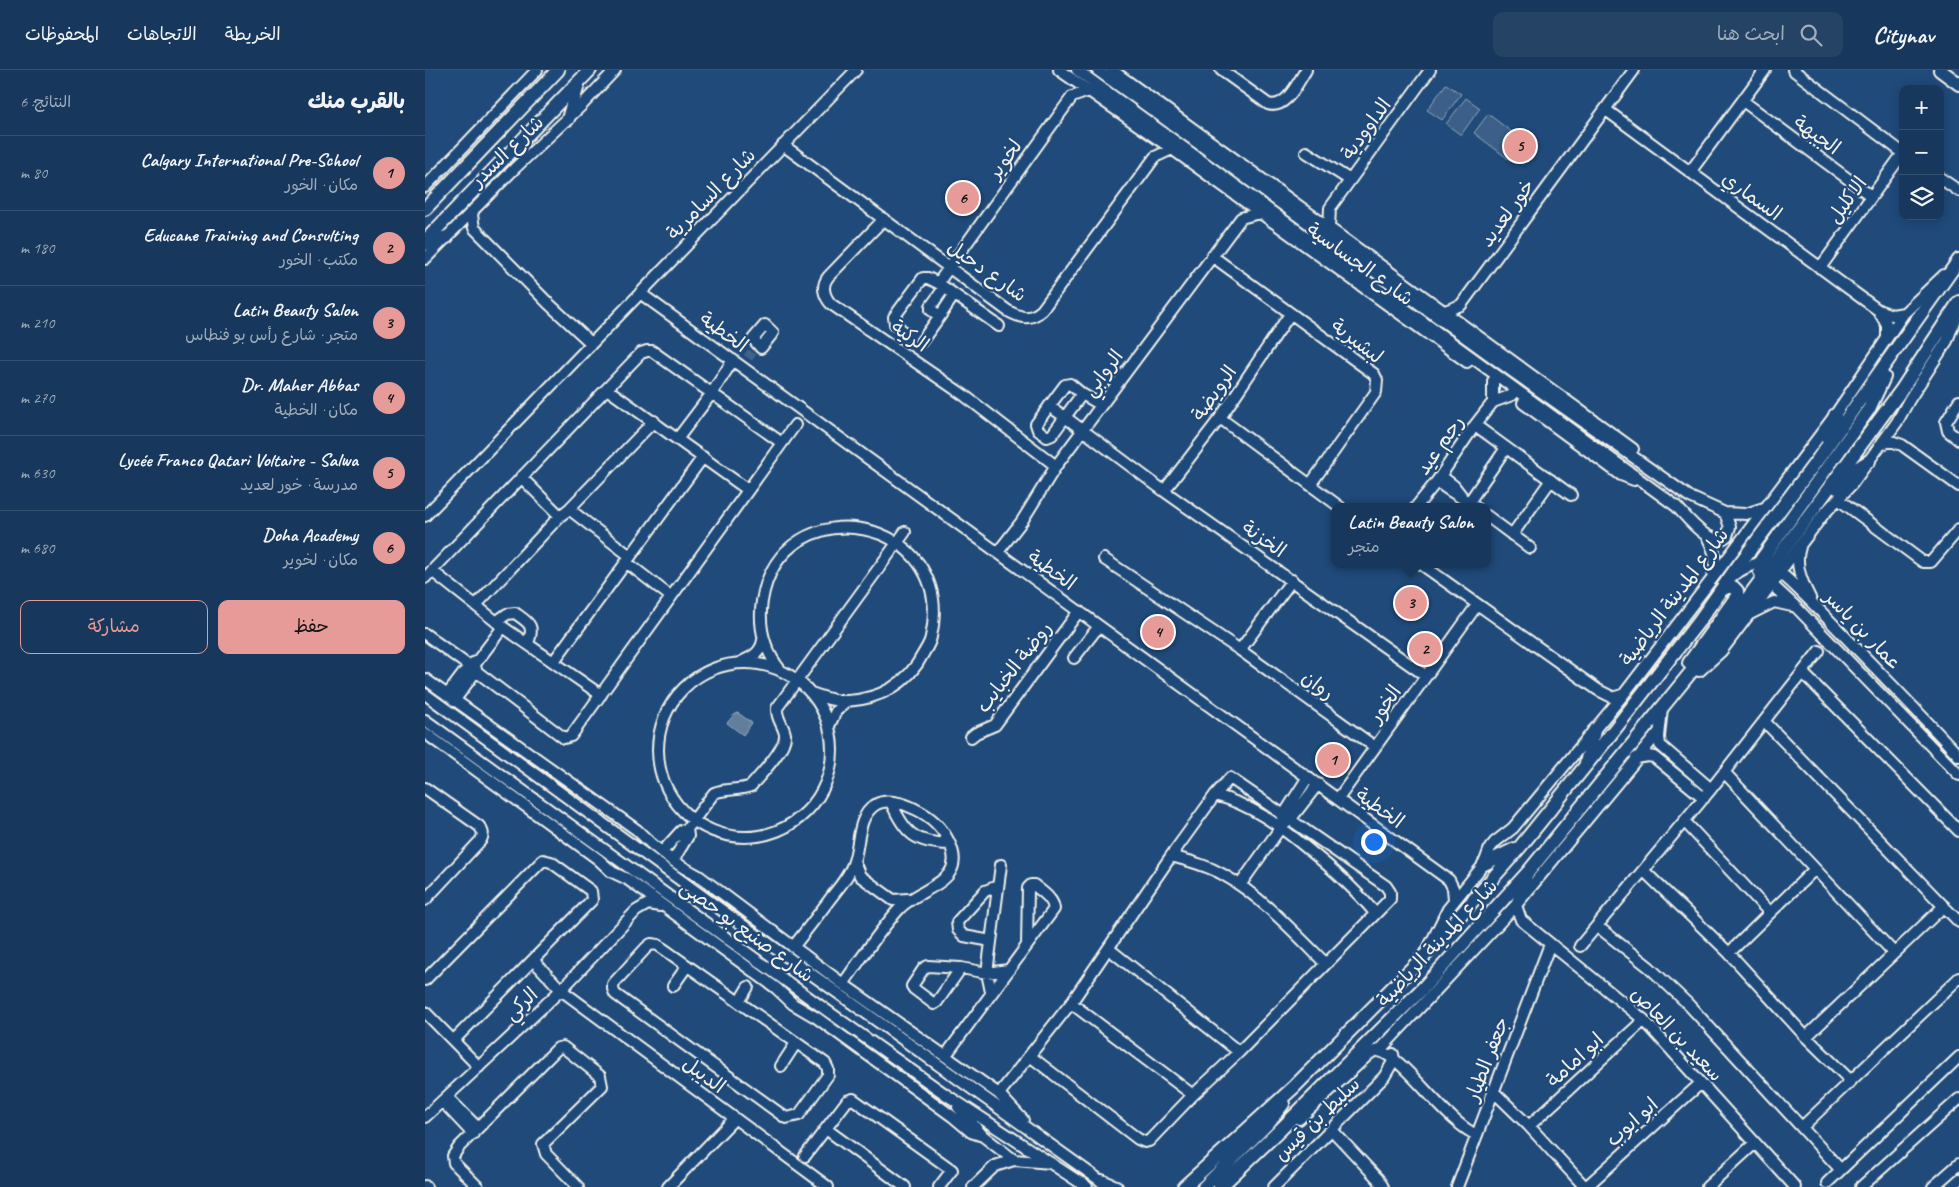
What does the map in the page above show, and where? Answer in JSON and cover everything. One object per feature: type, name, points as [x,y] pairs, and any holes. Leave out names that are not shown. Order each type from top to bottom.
[{"type":"main road","name":"شارع السدر","points":[[425,209],[558,70]]},
{"type":"main road","name":"شارع السدر","points":[[425,242],[590,70]]},
{"type":"main road","points":[[1940,70],[1959,84]]},
{"type":"main road","points":[[568,119],[580,81]]},
{"type":"main road","points":[[425,242],[451,233]]},
{"type":"main road","name":"شارع المدينة الرياضية","points":[[1187,1184],[1294,1087],[1428,952],[1520,847],[1699,621],[1818,459],[1957,263]]},
{"type":"main road","name":"شارع المدينة الرياضية","points":[[1219,1187],[1279,1131],[1423,988],[1529,871],[1769,573],[1811,512],[1902,389],[1959,302]]},
{"type":"main road","points":[[1684,680],[1718,655],[1747,616],[1769,573],[1869,409],[1898,346]]},
{"type":"main road","points":[[1818,459],[1832,428],[1835,415]]},
{"type":"main road","points":[[1811,512],[1855,469],[1869,461]]},
{"type":"main road","points":[[1673,694],[1688,664],[1737,596],[1737,591],[1733,587],[1720,592]]},
{"type":"main road","points":[[1585,766],[1594,731]]},
{"type":"main road","points":[[1484,864],[1520,847]]},
{"type":"main road","points":[[1204,1187],[1274,1116],[1294,1087]]},
{"type":"main road","points":[[1106,1184],[1116,1187]]},
{"type":"main road","points":[[1176,1187],[1187,1184]]},
{"type":"street","name":"شارع السدر","points":[[425,187],[537,70]]},
{"type":"street","name":"شارع السدر","points":[[425,259],[515,168],[568,119],[615,70]]},
{"type":"street","name":"شارع السامرية","points":[[425,516],[857,70]]},
{"type":"street","name":"شارع الجساسية","points":[[1059,70],[1074,74],[1127,106],[1641,480],[1676,506],[1707,536]]},
{"type":"street","name":"شارع الجساسية","points":[[1097,70],[1140,102],[1290,205],[1313,215],[1649,460],[1659,476]]},
{"type":"street","name":"شارع الجساسية","points":[[1112,70],[1125,75],[1139,89],[1479,347],[1690,497],[1725,513]]},
{"type":"street","points":[[1221,70],[1274,106],[1285,100],[1306,70]]},
{"type":"street","name":"الداوودية","points":[[1330,208],[1430,70]]},
{"type":"street","name":"خور لعديد","points":[[1445,312],[1461,305],[1634,70]]},
{"type":"street","points":[[1690,172],[1765,70]]},
{"type":"street","points":[[1793,70],[1899,150]]},
{"type":"street","name":"شارع الجساسية","points":[[1074,74],[1089,91],[1493,380],[1621,475],[1641,480]]},
{"type":"street","points":[[1074,74],[1073,97],[1089,91]]},
{"type":"street","points":[[1139,89],[1140,102]]},
{"type":"street","name":"لخوير","points":[[940,316],[930,309],[949,266],[1073,97]]},
{"type":"street","name":"الجبهة","points":[[1743,102],[1871,196]]},
{"type":"street","points":[[1109,105],[1127,106]]},
{"type":"street","name":"السماري","points":[[1606,110],[1878,310],[1892,315],[1904,313]]},
{"type":"street","points":[[1155,137],[1155,157]]},
{"type":"street","name":"شارع دحيل","points":[[783,145],[1008,311],[1019,317],[1028,318],[1035,316],[1042,310],[1155,157],[1172,149]]},
{"type":"street","points":[[1306,152],[1350,180]]},
{"type":"street","name":"الاكليل","points":[[1820,268],[1899,158]]},
{"type":"street","points":[[1224,177],[1234,195],[1241,218],[1259,213]]},
{"type":"street","points":[[1944,181],[1959,191]]},
{"type":"street","points":[[1313,215],[1330,208],[1329,228]]},
{"type":"street","points":[[474,228],[472,215],[475,209]]},
{"type":"street","name":"الروابي","points":[[998,552],[1021,521],[1056,466],[1241,218]]},
{"type":"street","name":"الركية","points":[[884,220],[828,276],[824,287],[827,299],[831,304],[965,396],[1056,466]]},
{"type":"street","points":[[1270,221],[1284,220]]},
{"type":"street","points":[[451,233],[463,226],[474,228],[547,303],[591,343]]},
{"type":"street","name":"لبشيرية","points":[[1212,256],[1374,374],[1377,380],[1376,392],[1310,485]]},
{"type":"street","name":"شارع المدينة الرياضية","points":[[1428,952],[1437,929],[1454,900],[1484,864],[1490,848],[1513,828],[1624,694],[1835,415],[1904,313],[1957,263]]},
{"type":"street","points":[[903,331],[895,324],[894,317],[923,278],[928,278],[941,285],[999,326]]},
{"type":"street","name":"الخطية","points":[[640,292],[733,360],[750,355],[998,552],[1443,876],[1452,884],[1454,900]]},
{"type":"street","points":[[921,342],[954,295]]},
{"type":"street","points":[[1414,299],[1425,298]]},
{"type":"street","points":[[1461,305],[1461,323]]},
{"type":"street","name":"شارع المدينة الرياضية","points":[[1769,573],[1801,544],[1882,444],[1947,341],[1959,308]]},
{"type":"street","points":[[1878,310],[1887,325],[1887,338]]},
{"type":"street","name":"الرويضة","points":[[1164,491],[1219,418],[1290,314]]},
{"type":"street","points":[[1475,334],[1479,347]]},
{"type":"street","points":[[601,696],[476,605],[429,575],[641,353],[652,351],[782,443]]},
{"type":"street","points":[[1474,358],[1481,372]]},
{"type":"street","points":[[678,438],[712,393],[733,360]]},
{"type":"street","points":[[1493,380],[1493,402]]},
{"type":"street","points":[[1083,394],[1052,435],[1047,437],[1038,430],[1036,424],[1067,384],[1101,405]]},
{"type":"street","points":[[607,389],[678,438],[748,490]]},
{"type":"street","name":"رجم عيد","points":[[1419,503],[1493,402],[1512,394]]},
{"type":"street","points":[[1959,401],[1947,418],[1946,427],[1959,440]]},
{"type":"street","name":"الخزنة","points":[[1049,406],[1164,491],[1426,676]]},
{"type":"street","points":[[1219,418],[1335,503]]},
{"type":"street","points":[[476,605],[654,421]]},
{"type":"street","points":[[1897,422],[1897,433],[1902,445]]},
{"type":"street","points":[[425,634],[473,667],[564,738],[571,736],[795,425]]},
{"type":"street","points":[[1475,425],[1571,495]]},
{"type":"street","points":[[1882,444],[1891,441],[1902,445],[1959,486]]},
{"type":"street","points":[[1439,478],[1454,494],[1468,502],[1505,448]]},
{"type":"street","points":[[553,661],[703,457]]},
{"type":"street","points":[[521,477],[628,559],[671,596]]},
{"type":"street","points":[[1512,534],[1551,480]]},
{"type":"street","points":[[1838,499],[1923,562],[1931,562],[1959,529]]},
{"type":"street","points":[[1707,536],[1713,540],[1719,540],[1727,536],[1730,527],[1725,513],[1746,514],[1765,508]]},
{"type":"street","points":[[1491,519],[1530,548]]},
{"type":"street","points":[[781,671],[767,651],[763,640],[760,614],[764,586],[777,561],[799,541],[831,528],[859,527],[880,533],[897,543],[910,553],[923,572],[933,596],[934,624],[930,641],[917,666],[898,685],[879,696],[846,702],[827,699],[811,693]]},
{"type":"street","points":[[662,852],[681,830],[690,824],[714,793],[720,790],[744,789],[751,786],[784,745],[785,736],[778,720],[777,708],[905,532]]},
{"type":"street","points":[[1707,536],[1717,563],[1712,579]]},
{"type":"street","points":[[1801,544],[1798,557],[1799,569],[1812,603]]},
{"type":"street","name":"روان","points":[[1104,559],[1240,650],[1375,747]]},
{"type":"street","points":[[1426,568],[1599,690],[1614,698],[1624,694]]},
{"type":"street","points":[[1729,579],[1744,568],[1769,573]]},
{"type":"street","name":"عمار بن ياسر","points":[[1769,573],[1812,603],[1959,756]]},
{"type":"street","name":"عمار بن ياسر","points":[[1769,573],[1797,608],[1959,775]]},
{"type":"street","points":[[1240,650],[1292,580]]},
{"type":"street","points":[[1747,616],[1774,602],[1782,602],[1797,608]]},
{"type":"street","name":"الخور","points":[[1338,799],[1477,605]]},
{"type":"street","name":"روضة الخبايب","points":[[971,737],[995,725],[1079,611]]},
{"type":"street","points":[[451,698],[507,614],[515,613],[530,626],[532,633],[528,643]]},
{"type":"street","points":[[1074,658],[1099,626]]},
{"type":"street","points":[[738,664],[756,654],[761,648],[763,640]]},
{"type":"street","points":[[1580,946],[1685,822],[1819,651]]},
{"type":"street","points":[[738,664],[759,664],[781,671],[796,680],[811,693],[829,726],[832,753],[829,774],[821,794],[808,810],[792,824],[773,833],[753,838],[732,837],[690,824],[667,788],[660,768],[658,747],[661,726],[669,707],[682,690],[717,668],[738,664]]},
{"type":"street","points":[[1803,672],[1959,831]]},
{"type":"street","name":"شارع صنيع بو حصى","points":[[425,679],[637,830],[652,846],[674,859],[685,869],[699,876],[843,984],[999,1094],[1035,1134]]},
{"type":"street","points":[[1599,690],[1608,704],[1607,715]]},
{"type":"street","name":"شارع صنيع بو حصى","points":[[425,694],[614,833],[1106,1184]]},
{"type":"street","points":[[829,726],[836,711],[846,702]]},
{"type":"street","points":[[1662,708],[1659,743],[1711,789]]},
{"type":"street","name":"شارع صنيع بو حصى","points":[[425,720],[826,1010],[945,1094],[1085,1186]]},
{"type":"street","points":[[1765,721],[1959,922]]},
{"type":"street","name":"شارع المدينة الرياضية","points":[[1379,1051],[1516,906],[1659,732]]},
{"type":"street","name":"شارع صنيع بو حصى","points":[[425,733],[598,859],[613,872],[627,879],[776,988],[787,1000],[817,1018],[952,1116],[971,1132],[983,1136],[1014,1160],[1052,1163]]},
{"type":"street","points":[[1636,758],[1654,757],[1703,798]]},
{"type":"street","points":[[1724,772],[1894,953]]},
{"type":"street","points":[[1285,821],[1308,777]]},
{"type":"street","points":[[999,1094],[1071,1003],[1171,856],[1215,795],[1232,778],[1285,821],[1357,891],[1375,913]]},
{"type":"street","points":[[1240,885],[1285,821],[1317,784]]},
{"type":"street","points":[[425,788],[479,826],[483,831],[483,835],[481,840],[425,900]]},
{"type":"street","points":[[1030,1056],[1138,1139],[1145,1142],[1153,1138],[1193,1094],[1239,1052],[1390,899],[1390,892],[1386,886],[1345,857],[1285,821],[1215,795]]},
{"type":"street","points":[[793,947],[846,877],[854,862],[864,818],[875,805],[886,801],[908,805],[927,815],[944,832],[950,844],[954,865],[947,878],[908,899],[895,913],[843,984]]},
{"type":"street","points":[[891,802],[898,817],[913,836],[930,843],[950,844]]},
{"type":"street","points":[[1685,822],[1770,913]]},
{"type":"street","points":[[674,859],[688,836],[690,824]]},
{"type":"street","points":[[614,833],[652,846]]},
{"type":"street","points":[[600,845],[627,879]]},
{"type":"street","points":[[1171,856],[1203,865],[1240,885],[1287,926],[1326,964]]},
{"type":"street","points":[[1333,869],[1345,857]]},
{"type":"street","points":[[425,980],[539,863],[547,860],[591,891],[593,900],[454,1040]]},
{"type":"street","points":[[854,862],[860,876],[893,900],[908,899]]},
{"type":"street","points":[[991,992],[987,973],[1001,865]]},
{"type":"street","points":[[685,869],[716,906]]},
{"type":"street","points":[[1729,953],[1815,869]]},
{"type":"street","points":[[1498,924],[1509,918],[1521,920],[1516,906],[1529,871]]},
{"type":"street","points":[[1643,871],[1729,953],[1806,1037],[1851,1081]]},
{"type":"street","points":[[846,877],[860,876]]},
{"type":"street","points":[[1443,876],[1461,880],[1474,876]]},
{"type":"street","points":[[946,1056],[991,992],[1027,945],[1054,909],[1050,899],[1034,885],[1028,888],[1027,945]]},
{"type":"street","points":[[991,941],[963,936],[957,930],[957,922],[985,891],[998,886]]},
{"type":"street","points":[[635,911],[639,900],[637,887]]},
{"type":"street","points":[[893,900],[895,913]]},
{"type":"street","points":[[635,911],[644,905],[654,904],[665,908]]},
{"type":"street","points":[[1806,1037],[1944,906]]},
{"type":"street","name":"الركي","points":[[425,1117],[561,990],[635,911]]},
{"type":"street","name":"سعيد بن العاص","points":[[1521,920],[1644,1020],[1795,1187]]},
{"type":"street","points":[[1597,926],[1649,967],[1687,1003],[1841,1169]]},
{"type":"street","points":[[651,944],[657,945],[739,1002],[825,1063],[828,1075],[799,1115],[786,1118],[615,994],[613,984],[645,948],[651,944]]},
{"type":"street","name":"جعفر الطيار","points":[[1459,1183],[1550,944]]},
{"type":"street","points":[[1109,948],[1239,1052]]},
{"type":"street","name":"الديبل","points":[[534,961],[561,990],[828,1187]]},
{"type":"street","points":[[673,986],[687,966]]},
{"type":"street","points":[[961,968],[934,1004],[912,986],[924,968],[929,966],[961,968],[987,973],[1008,970]]},
{"type":"street","points":[[739,1002],[757,974]]},
{"type":"street","points":[[1802,1127],[1959,978]]},
{"type":"street","points":[[776,988],[826,1010]]},
{"type":"street","points":[[1071,1003],[1193,1094]]},
{"type":"street","points":[[425,1012],[479,1066]]},
{"type":"street","name":"ابو امامة","points":[[1529,1126],[1644,1020]]},
{"type":"street","name":"سليط بن قيس","points":[[1274,1187],[1385,1077],[1394,1060],[1391,1048],[1395,1036]]},
{"type":"street","points":[[781,1066],[797,1043]]},
{"type":"street","points":[[478,1187],[454,1163],[453,1156],[475,1131],[558,1048],[567,1049],[600,1076],[602,1081],[602,1086],[543,1144],[546,1154],[578,1187]]},
{"type":"street","name":"سليط بن قيس","points":[[1279,1131],[1299,1120],[1368,1055],[1374,1051],[1379,1051]]},
{"type":"street","points":[[1379,1051],[1394,1060],[1462,1127],[1477,1135]]},
{"type":"street","points":[[1827,1183],[1959,1057]]},
{"type":"street","name":"سليط بن قيس","points":[[1385,1077],[1407,1072]]},
{"type":"street","name":"ابو ايوب","points":[[1586,1187],[1701,1083]]},
{"type":"street","points":[[1494,1092],[1586,1187]]},
{"type":"street","points":[[945,1094],[970,1119],[983,1136]]},
{"type":"street","points":[[805,1156],[847,1101],[853,1098],[961,1178]]},
{"type":"street","points":[[444,1099],[475,1131]]},
{"type":"street","points":[[1861,1187],[1959,1099]]},
{"type":"street","points":[[668,1187],[734,1118]]},
{"type":"street","points":[[826,1128],[905,1187]]},
{"type":"street","points":[[1332,1130],[1378,1179],[1383,1187]]},
{"type":"street","points":[[993,1143],[996,1151],[995,1166]]},
{"type":"street","points":[[1707,1187],[1718,1183],[1755,1143]]},
{"type":"street","points":[[973,1187],[995,1166],[1014,1160]]},
{"type":"street","points":[[1933,1187],[1959,1164]]},
{"type":"street","points":[[943,1185],[952,1170]]},
{"type":"street","points":[[1951,1187],[1959,1180]]},
{"type":"street","points":[[1459,1183],[1468,1187]]},
{"type":"shaded area","points":[[1446,84],[1461,94],[1442,120],[1427,110]]},
{"type":"shaded area","points":[[1466,98],[1480,108],[1461,135],[1446,124]]},
{"type":"shaded area","points":[[1488,114],[1525,142],[1511,161],[1474,133]]},
{"type":"shaded area","points":[[738,713],[752,723],[743,735],[727,723]]},
{"type":"tunnel","points":[[748,358],[752,352]]},
{"type":"place","name":"Lycée Franco Qatari Voltaire - Salwa","points":[[1520,146]]},
{"type":"place","name":"Doha Academy","points":[[963,198]]},
{"type":"place","name":"Latin Beauty Salon","points":[[1411,603]]},
{"type":"place","name":"Dr. Maher Abbas","points":[[1158,632]]},
{"type":"place","name":"Educane Training and Consulting","points":[[1425,649]]},
{"type":"place","name":"Calgary International Pre-School","points":[[1333,760]]}]
